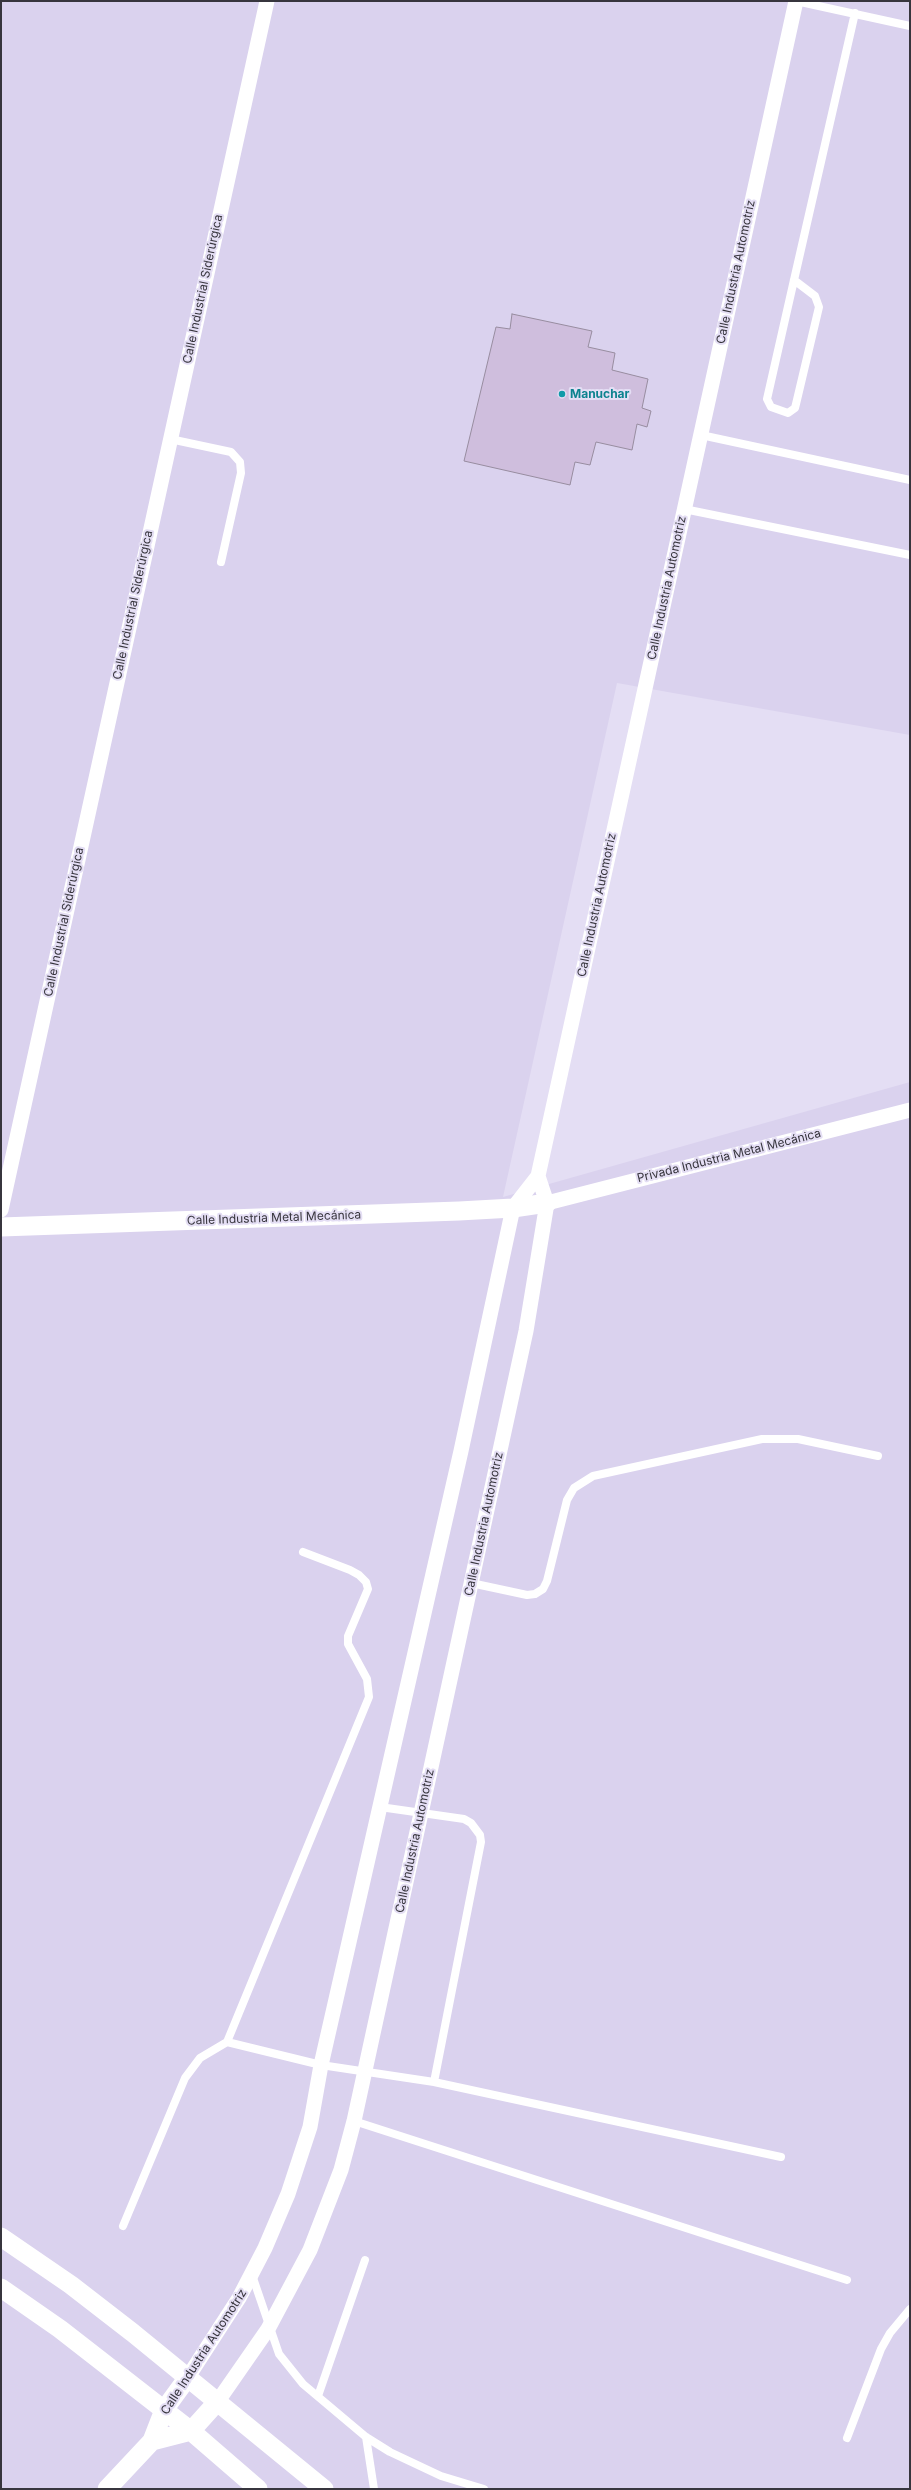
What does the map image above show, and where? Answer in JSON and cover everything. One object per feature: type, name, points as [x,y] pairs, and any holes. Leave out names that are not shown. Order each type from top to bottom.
[{"type":"street","name":"Calle Industrial Siderúrgica","points":[[1,1210],[267,1]]},
{"type":"street","name":"Calle Industria Automotriz","points":[[107,2489],[152,2441],[164,2410],[217,2334],[252,2275],[288,2194],[310,2127],[321,2065],[514,1208],[538,1176],[796,1]]},
{"type":"street","name":"Privada Industria Metal Mecánica","points":[[547,1202],[910,1110]]},
{"type":"street","name":"Calle Industria Automotriz","points":[[191,2431],[218,2401],[268,2328],[307,2256],[329,2206],[354,2121],[526,1331],[547,1202],[538,1176]]},
{"type":"street","name":"Calle Industria Metal Mecánica","points":[[1,1226],[514,1208],[547,1202]]},
{"type":"street","points":[[1,2237],[71,2285],[218,2401],[324,2489]]},
{"type":"street","points":[[1,2288],[60,2329],[191,2431],[258,2489]]},
{"type":"street","points":[[152,2441],[191,2431]]},
{"type":"lane","points":[[796,1],[910,26]]},
{"type":"lane","points":[[794,280],[815,296],[819,307],[796,404],[792,412],[788,413],[771,407],[768,398],[794,280],[855,13]]},
{"type":"lane","points":[[700,435],[910,480]]},
{"type":"lane","points":[[170,439],[231,452],[240,462],[242,473],[221,562]]},
{"type":"lane","points":[[684,509],[910,555]]},
{"type":"lane","points":[[471,1583],[527,1595],[535,1594],[543,1589],[547,1581],[567,1500],[574,1488],[593,1476],[762,1439],[798,1439],[878,1456]]},
{"type":"lane","points":[[123,2226],[185,2078],[200,2058],[227,2042],[369,1698],[367,1679],[348,1644],[348,1636],[368,1589],[366,1582],[359,1575],[350,1570],[303,1552]]},
{"type":"lane","points":[[380,1807],[464,1819],[476,1828],[481,1842],[434,2082]]},
{"type":"lane","points":[[227,2042],[321,2065],[434,2082],[780,2157]]},
{"type":"lane","points":[[354,2121],[847,2280]]},
{"type":"lane","points":[[318,2396],[365,2260]]},
{"type":"lane","points":[[252,2275],[268,2328],[284,2360],[303,2384],[366,2437],[416,2465],[484,2489]]},
{"type":"lane","points":[[847,2438],[881,2349],[890,2333],[910,2309]]},
{"type":"lane","points":[[366,2437],[374,2489]]},
{"type":"shaded area","points":[[1,1],[910,1],[910,735],[617,683],[503,1197],[910,1082],[910,2489],[1,2489]]},
{"type":"building","name":"Manuchar","points":[[512,314],[592,331],[588,347],[615,353],[612,370],[648,379],[642,408],[651,411],[647,427],[637,424],[632,450],[596,442],[590,465],[575,462],[570,485],[464,461],[496,327],[510,329]]},
{"type":"place","name":"Manuchar","points":[[562,394]]}]
